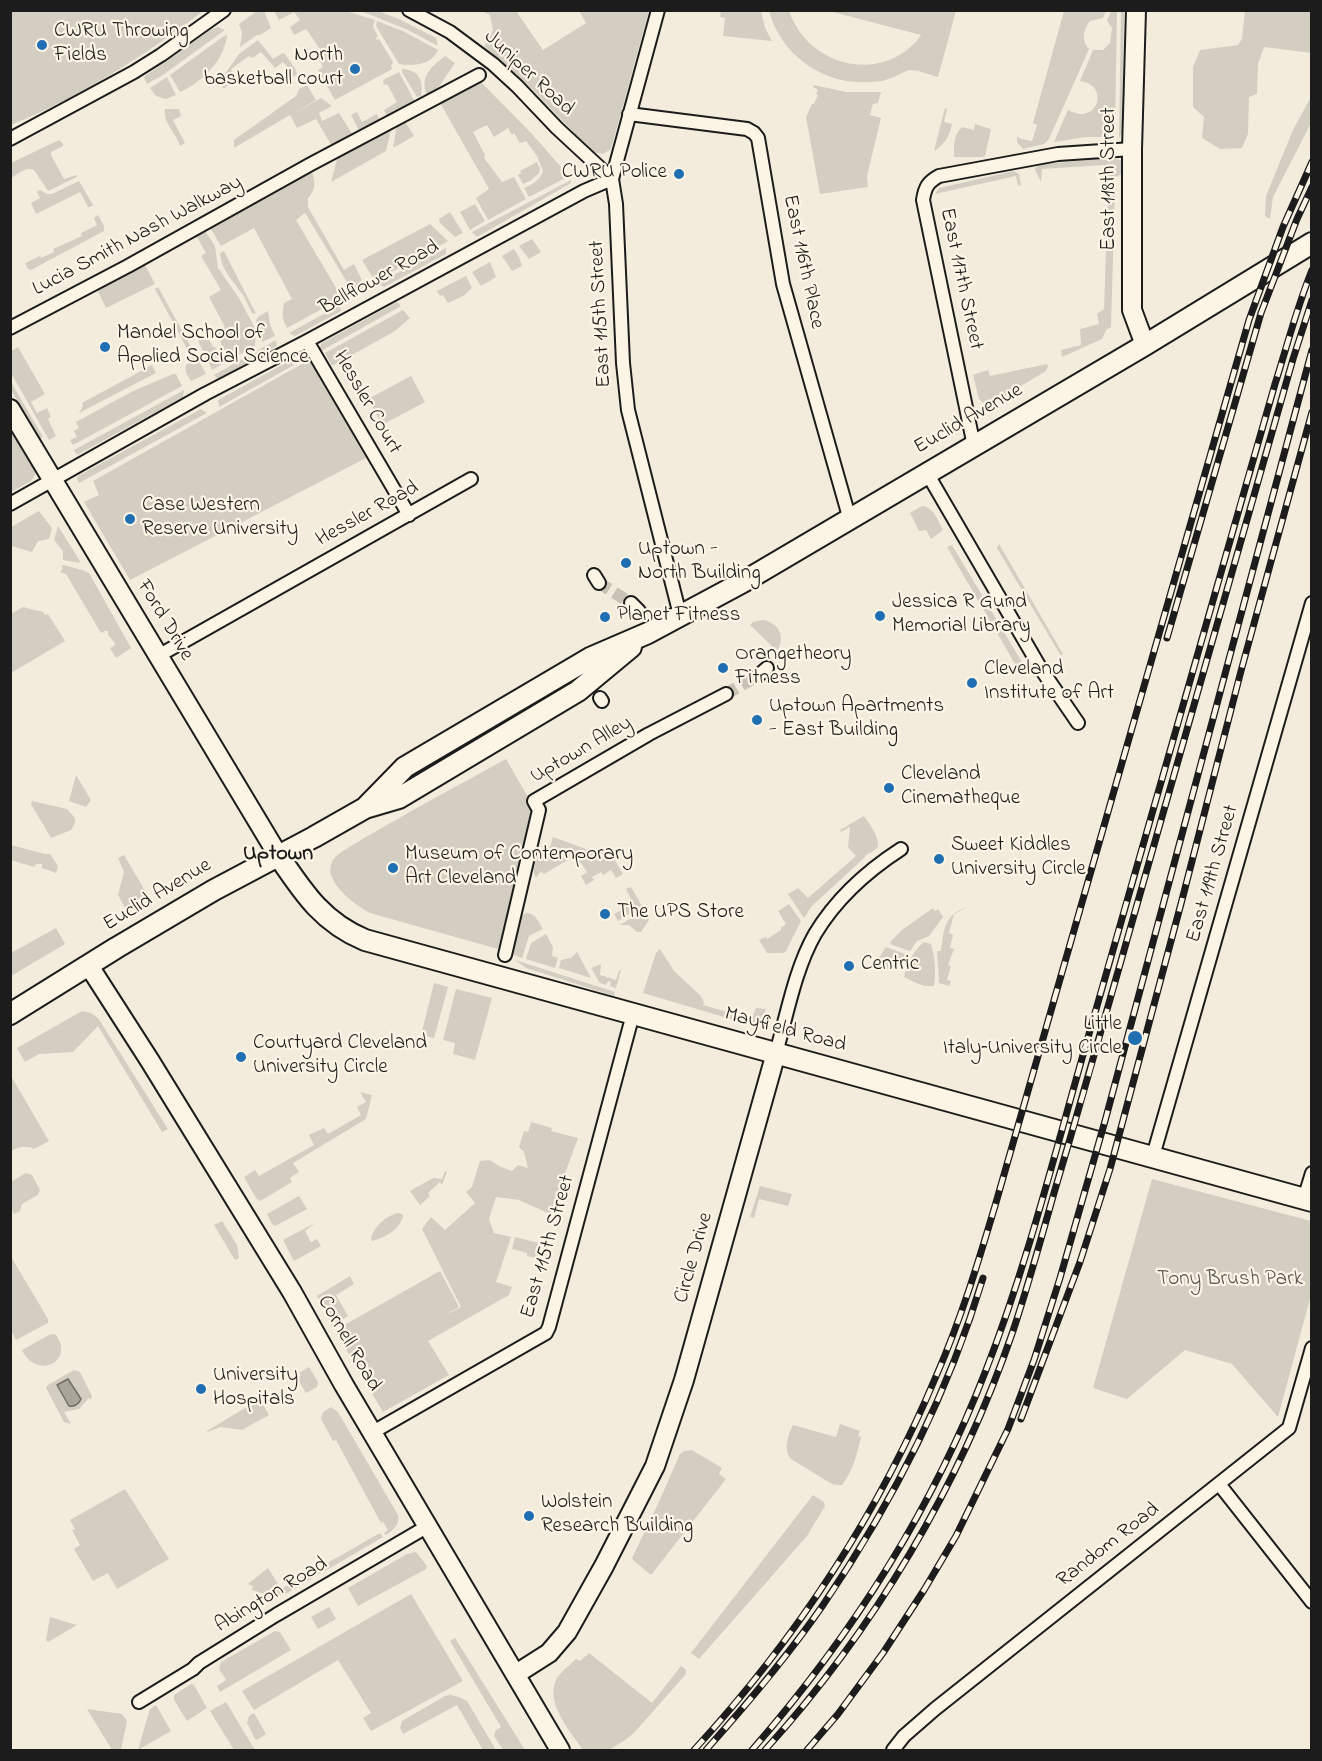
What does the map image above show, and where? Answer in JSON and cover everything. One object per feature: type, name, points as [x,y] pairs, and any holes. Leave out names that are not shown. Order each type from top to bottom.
[{"type":"main road","name":"Euclid Avenue","points":[[10,1014],[214,890],[365,808],[399,798],[578,691],[648,633],[717,597],[850,520],[1145,345],[1311,243]]},
{"type":"main road","name":"Mayfield Road","points":[[278,855],[308,899],[349,933],[365,940],[1308,1200]]},
{"type":"street","points":[[10,139],[152,61],[224,10]]},
{"type":"street","name":"Juniper Road","points":[[409,10],[450,32],[494,64],[557,128],[612,179]]},
{"type":"street","name":"East 115th Street","points":[[658,10],[612,179],[616,204],[623,363],[628,411],[681,615]]},
{"type":"street","name":"East 118th Street","points":[[1136,10],[1132,149],[1132,310],[1145,345]]},
{"type":"street","name":"Lucia Smith Nash Walkway","points":[[10,328],[479,75]]},
{"type":"street","name":"East 116th Place","points":[[629,114],[747,129],[754,132],[758,138],[783,284],[850,520]]},
{"type":"street","name":"East 117th Street","points":[[974,446],[923,200],[925,189],[930,181],[939,176],[1058,154],[1132,149]]},
{"type":"street","name":"Bellflower Road","points":[[10,504],[205,394],[612,179]]},
{"type":"street","name":"Hessler Court","points":[[307,341],[409,515]]},
{"type":"street","name":"Ford Drive","points":[[10,409],[278,855]]},
{"type":"street","points":[[927,473],[1041,669],[1077,723]]},
{"type":"street","name":"Hessler Road","points":[[158,656],[471,479]]},
{"type":"street","name":"East 119th Street","points":[[1153,1156],[1311,603]]},
{"type":"street","name":"Uptown Alley","points":[[505,955],[539,810],[534,801],[693,710],[726,694]]},
{"type":"street","name":"Circle Drive","points":[[516,1674],[549,1653],[567,1632],[655,1466],[684,1380],[800,969],[815,934],[843,896],[875,867],[901,849]]},
{"type":"street","name":"Cornell Road","points":[[89,966],[292,1292],[344,1385],[560,1750]]},
{"type":"street","name":"East 115th Street","points":[[373,1432],[546,1333],[633,1014]]},
{"type":"street","points":[[1308,1200],[1311,1173]]},
{"type":"street","name":"Random Road","points":[[893,1750],[910,1730],[935,1709],[1289,1428],[1311,1348]]},
{"type":"street","points":[[1219,1484],[1311,1602]]},
{"type":"street","name":"Abington Road","points":[[139,1702],[276,1615],[428,1526]]},
{"type":"green space","points":[[1245,10],[1311,11],[1311,53],[1264,47],[1258,64],[1257,94],[1249,97],[1248,134],[1242,148],[1220,149],[1202,138],[1204,117],[1193,107],[1193,67],[1200,50],[1238,45],[1242,39]]},
{"type":"green space","points":[[10,11],[203,11],[158,44],[111,74],[62,102],[11,125]]},
{"type":"green space","points":[[257,11],[264,11],[271,28],[240,47],[242,33],[239,24]]},
{"type":"green space","points":[[274,11],[346,11],[375,20],[373,27],[378,36],[376,38],[379,39],[393,62],[392,69],[335,100],[318,70],[323,67],[319,60],[325,56],[306,29],[294,35],[290,27],[300,20],[294,12],[279,20]]},
{"type":"green space","points":[[361,11],[378,11],[399,19],[436,38],[438,46],[408,30]]},
{"type":"green space","points":[[482,11],[516,11],[543,50],[586,23],[579,11],[649,11],[611,149],[603,154],[591,152],[539,97],[484,46],[493,30],[490,15]]},
{"type":"green space","points":[[721,11],[761,11],[765,28],[772,41],[723,36],[725,18],[720,17]]},
{"type":"green space","points":[[769,11],[789,11],[796,26],[818,50],[847,63],[863,65],[880,63],[896,57],[910,48],[921,35],[829,11],[956,11],[938,77],[911,70],[877,82],[854,82],[837,79],[807,65],[784,42]]},
{"type":"green space","points":[[1064,11],[1106,11],[1103,18],[1090,21],[1086,28],[1084,39],[1089,49],[1049,139],[1044,144],[1023,149],[1017,142],[1017,136],[1032,141],[1037,125],[1033,123]]},
{"type":"green space","points":[[1111,11],[1117,11],[1115,132],[1108,137],[1086,137],[1054,142],[1068,110],[1079,114],[1087,113],[1094,109],[1097,103],[1095,89],[1080,81],[1093,50],[1103,50],[1110,43],[1112,28],[1107,21]]},
{"type":"green space","points":[[1121,11],[1124,11],[1122,132],[1119,138]]},
{"type":"green space","points":[[377,21],[405,32],[438,50],[426,62],[415,65],[399,64],[376,26]]},
{"type":"green space","points":[[218,27],[225,30],[147,84],[145,76]]},
{"type":"green space","points":[[227,34],[222,52],[211,69],[196,83],[180,92],[170,75]]},
{"type":"green space","points":[[258,40],[273,59],[285,54],[297,74],[293,77],[290,74],[292,72],[283,62],[275,68],[261,52],[252,58],[249,56],[231,69],[233,73],[224,80],[227,86],[224,89],[219,82],[239,54]]},
{"type":"green space","points":[[445,56],[455,63],[434,94],[428,97],[424,84],[425,79],[435,64]]},
{"type":"green space","points":[[402,69],[413,71],[419,77],[422,85],[421,96],[417,97]]},
{"type":"green space","points":[[399,72],[416,104],[388,119],[384,110],[397,102],[387,84],[384,85],[383,80]]},
{"type":"green space","points":[[167,77],[176,95],[166,99],[156,96],[150,88]]},
{"type":"green space","points":[[479,80],[569,176],[529,197],[524,188],[536,181],[543,171],[537,156],[526,141],[520,143],[508,128],[494,137],[487,125],[473,132],[485,155],[484,158],[502,182],[514,177],[526,199],[488,220],[476,198],[489,189],[439,101]]},
{"type":"green space","points":[[307,85],[316,100],[291,115],[321,98],[332,106],[319,113],[322,121],[339,113],[354,137],[333,148],[316,119],[297,128],[290,115],[234,148],[234,140],[296,96],[299,89]]},
{"type":"green space","points":[[814,85],[846,92],[881,92],[878,103],[873,104],[870,115],[881,118],[867,176],[868,187],[820,194],[806,117],[818,95],[816,94],[818,90],[813,87]]},
{"type":"green space","points":[[1311,97],[1311,123],[1273,197],[1270,219],[1265,216],[1266,196],[1293,130]]},
{"type":"green space","points":[[945,108],[947,109],[944,122],[952,124],[946,140],[934,151]]},
{"type":"green space","points":[[165,109],[179,109],[181,116],[173,120],[185,143],[180,146],[168,124]]},
{"type":"green space","points":[[357,112],[362,122],[377,114],[381,123],[361,134],[351,115]]},
{"type":"green space","points":[[404,120],[414,136],[393,148],[397,124]]},
{"type":"green space","points":[[975,124],[991,129],[985,156],[954,157],[955,141],[959,130],[962,127],[974,130]]},
{"type":"green space","points":[[392,126],[386,151],[331,182],[338,156]]},
{"type":"green space","points":[[59,140],[63,146],[51,152],[51,155],[64,179],[76,175],[77,177],[48,191],[34,170],[25,170],[11,178],[11,163]]},
{"type":"green space","points":[[1107,158],[1121,160],[1121,174],[1114,178],[1106,176],[1104,165],[1042,169],[1041,182],[1035,170],[1036,167],[1044,164]]},
{"type":"green space","points":[[537,162],[540,168],[539,173],[523,184],[518,175],[520,171]]},
{"type":"green space","points":[[311,169],[314,184],[313,191],[308,198],[308,207],[344,270],[354,264],[363,288],[353,292],[305,213],[296,220],[342,298],[287,328],[283,319],[283,307],[284,303],[292,299],[254,228],[221,246],[209,226]]},
{"type":"green space","points":[[1014,171],[1019,174],[1021,186],[1018,185],[1016,176],[935,194],[939,188]]},
{"type":"green space","points":[[571,180],[571,183],[477,237],[472,232]]},
{"type":"green space","points":[[79,181],[93,205],[88,207],[80,192],[36,214],[31,203],[40,198],[37,192],[40,190],[52,194]]},
{"type":"green space","points":[[1115,191],[1111,327],[1106,330],[1102,339],[1062,357],[1061,350],[1081,345],[1080,329],[1099,324],[1097,314],[1104,309],[1108,192]]},
{"type":"green space","points":[[475,204],[485,221],[470,230],[460,212]]},
{"type":"green space","points":[[450,212],[463,233],[455,237],[440,223],[439,219]]},
{"type":"green space","points":[[98,215],[104,231],[31,270],[28,269],[25,263],[54,252],[53,249],[82,236],[81,233],[97,225],[94,218]]},
{"type":"green space","points":[[430,224],[448,241],[375,281],[362,260]]},
{"type":"green space","points":[[204,229],[215,246],[218,268],[239,298],[256,330],[255,346],[230,360],[216,331],[225,327],[209,297],[221,290],[201,256],[206,253],[195,234],[144,263],[155,284],[106,308],[96,287]]},
{"type":"green space","points":[[532,239],[541,252],[529,259],[519,246]]},
{"type":"green space","points":[[446,248],[446,254],[384,287],[378,283]]},
{"type":"green space","points":[[514,249],[522,266],[512,271],[502,256]]},
{"type":"green space","points":[[224,251],[256,313],[254,314],[228,276],[220,253]]},
{"type":"green space","points":[[490,262],[496,277],[481,286],[472,272]]},
{"type":"green space","points":[[466,276],[472,288],[463,296],[448,303],[443,295],[440,296],[437,291]]},
{"type":"green space","points":[[158,287],[206,374],[191,381],[186,365],[193,360],[155,289]]},
{"type":"green space","points":[[397,302],[401,306],[321,351],[322,343]]},
{"type":"green space","points":[[340,305],[341,311],[295,336],[289,333]]},
{"type":"green space","points":[[403,310],[410,318],[395,331],[332,366],[325,353]]},
{"type":"green space","points":[[268,311],[275,336],[262,342],[256,320]]},
{"type":"green space","points":[[207,336],[224,363],[212,370],[198,341]]},
{"type":"green space","points":[[276,340],[277,346],[218,379],[214,375]]},
{"type":"green space","points":[[18,347],[45,394],[31,402],[37,413],[47,408],[51,417],[48,419],[56,436],[49,440],[11,373],[11,351]]},
{"type":"green space","points":[[291,360],[294,365],[219,407],[218,400]]},
{"type":"green space","points":[[309,360],[366,458],[130,580],[84,502],[99,495],[93,481]]},
{"type":"green space","points":[[1047,364],[1046,371],[999,399],[983,403],[979,399],[973,375],[988,370],[990,376]]},
{"type":"green space","points":[[152,365],[156,373],[79,413],[83,406],[82,403]]},
{"type":"green space","points":[[176,374],[182,386],[73,445],[70,440],[77,437],[74,431],[79,428],[76,422],[131,392]]},
{"type":"green space","points":[[411,376],[425,402],[382,425],[368,399]]},
{"type":"green space","points":[[10,382],[43,437],[40,439],[11,390]]},
{"type":"green space","points":[[184,390],[183,397],[77,455],[74,450]]},
{"type":"green space","points":[[201,409],[207,413],[79,483],[78,476]]},
{"type":"green space","points":[[10,425],[34,464],[36,473],[31,481],[11,492]]},
{"type":"green space","points":[[922,506],[933,512],[943,530],[931,539],[926,530],[919,531],[910,513]]},
{"type":"green space","points":[[39,511],[52,528],[49,539],[38,541],[32,552],[11,546],[11,527]]},
{"type":"green space","points":[[58,526],[80,561],[79,563],[63,560],[63,551],[54,540]]},
{"type":"green space","points":[[999,544],[1063,654],[1061,656],[997,548]]},
{"type":"green space","points":[[952,545],[1023,664],[1018,669],[947,547]]},
{"type":"green space","points":[[61,566],[89,573],[131,648],[116,658],[110,648],[115,643],[108,635],[108,631],[101,633],[66,574],[60,572],[63,568]]},
{"type":"green space","points":[[23,607],[48,614],[65,641],[11,673],[11,614]]},
{"type":"green space","points":[[762,620],[773,624],[779,631],[781,641],[777,651],[750,625]]},
{"type":"green space","points":[[506,759],[536,811],[498,949],[370,913],[349,899],[336,885],[330,869],[338,854]]},
{"type":"green space","points":[[76,775],[91,800],[86,807],[69,801]]},
{"type":"green space","points":[[32,801],[67,809],[75,818],[71,830],[51,838],[31,804]]},
{"type":"green space","points":[[864,816],[876,835],[878,847],[867,854],[812,906],[804,918],[788,894],[798,888],[808,898],[856,856],[848,847],[850,827],[841,832],[840,830]]},
{"type":"green space","points":[[553,837],[586,849],[610,852],[623,874],[616,878],[611,870],[603,875],[601,872],[592,877],[594,880],[586,885],[581,876],[587,872],[581,863],[578,865],[573,857],[544,874],[541,871],[536,878],[535,864],[542,852],[550,847]]},
{"type":"green space","points":[[11,845],[50,854],[58,866],[56,873],[42,868],[42,864],[36,864],[34,867],[11,860]]},
{"type":"green space","points":[[124,855],[147,894],[125,908],[118,895],[124,872],[118,858]]},
{"type":"green space","points":[[631,887],[642,906],[618,921],[614,914],[623,909],[622,906],[632,901],[626,889]]},
{"type":"green space","points":[[789,904],[801,921],[786,951],[767,953],[759,940],[766,937],[767,939],[786,924],[778,911]]},
{"type":"green space","points":[[933,908],[935,911],[938,909],[943,917],[929,936],[917,941],[910,951],[892,945],[890,942],[902,930]]},
{"type":"green space","points":[[644,910],[649,920],[641,932],[637,932],[629,925],[620,925]]},
{"type":"green space","points":[[526,913],[534,916],[543,929],[529,936],[522,958],[512,954],[512,949],[521,917]]},
{"type":"green space","points":[[954,914],[949,933],[953,935],[950,948],[954,949],[948,965],[951,966],[947,980],[951,981],[949,986],[939,983],[937,951],[941,951],[947,923]]},
{"type":"green space","points":[[56,928],[65,944],[11,976],[11,953]]},
{"type":"green space","points":[[546,934],[553,947],[552,956],[558,958],[555,968],[526,959],[531,943]]},
{"type":"green space","points":[[924,942],[931,944],[935,970],[934,986],[922,985],[904,977],[911,958]]},
{"type":"green space","points":[[886,947],[908,955],[907,958],[888,969],[876,962]]},
{"type":"green space","points":[[660,949],[674,971],[700,995],[704,1002],[703,1005],[752,1019],[756,1008],[766,1009],[762,1021],[751,1025],[643,993],[656,953]]},
{"type":"green space","points":[[577,952],[591,978],[559,968],[561,960],[571,958]]},
{"type":"green space","points":[[515,960],[615,992],[614,996],[526,968]]},
{"type":"green space","points":[[601,964],[600,975],[616,980],[621,970],[616,988],[610,986],[611,982],[608,981],[606,985],[600,983],[591,968]]},
{"type":"green space","points":[[434,983],[448,987],[434,1038],[421,1035]]},
{"type":"green space","points":[[456,989],[492,998],[475,1060],[453,1054],[455,1043],[443,1040]]},
{"type":"green space","points":[[82,1011],[98,1018],[168,1129],[162,1132],[98,1026],[73,1052],[39,1054],[25,1062],[17,1048]]},
{"type":"green space","points":[[11,1076],[49,1141],[34,1149],[22,1147],[11,1151]]},
{"type":"green space","points":[[360,1092],[372,1095],[366,1119],[293,1163],[299,1172],[290,1178],[292,1182],[260,1201],[256,1198],[244,1177],[255,1170],[259,1176],[314,1145],[309,1135],[324,1128],[328,1134],[361,1115],[357,1107],[366,1102]]},
{"type":"green space","points":[[531,1122],[552,1128],[551,1131],[578,1138],[550,1214],[519,1200],[496,1197],[489,1219],[494,1233],[511,1237],[496,1282],[512,1287],[509,1295],[428,1341],[449,1375],[383,1412],[337,1331],[440,1271],[459,1307],[441,1317],[461,1307],[422,1229],[431,1217],[445,1230],[475,1203],[466,1192],[472,1187],[480,1161],[490,1160],[512,1171],[518,1165],[528,1168],[524,1152],[519,1147],[524,1131],[528,1132]]},
{"type":"green space","points":[[445,1171],[447,1172],[442,1185],[440,1182],[428,1193],[430,1196],[420,1205],[410,1191],[433,1178],[442,1179]]},
{"type":"green space","points":[[26,1173],[32,1175],[40,1190],[38,1195],[22,1204],[20,1211],[14,1214],[11,1207],[11,1182]]},
{"type":"green space","name":"Tony Brush Park","points":[[1152,1179],[1311,1221],[1311,1295],[1278,1417],[1232,1364],[1185,1350],[1127,1399],[1093,1388]]},
{"type":"green space","points":[[760,1186],[792,1194],[788,1206],[759,1199],[754,1218],[750,1217]]},
{"type":"green space","points":[[299,1196],[307,1209],[275,1226],[272,1224],[267,1214]]},
{"type":"green space","points":[[397,1213],[402,1214],[403,1217],[395,1230],[372,1241],[371,1237],[378,1225]]},
{"type":"green space","points":[[222,1221],[237,1245],[239,1258],[235,1260],[214,1225]]},
{"type":"green space","points":[[315,1223],[305,1231],[311,1242],[317,1239],[321,1246],[294,1261],[283,1240]]},
{"type":"green space","points":[[515,1237],[539,1243],[536,1258],[512,1249]]},
{"type":"green space","points":[[10,1255],[48,1319],[48,1323],[16,1340],[11,1330]]},
{"type":"green space","points":[[350,1276],[354,1284],[336,1295],[348,1316],[332,1325],[317,1296]]},
{"type":"green space","points":[[54,1334],[61,1344],[61,1353],[52,1364],[44,1366],[36,1364],[22,1350],[49,1335]]},
{"type":"green space","points":[[309,1367],[318,1382],[317,1387],[306,1393],[297,1378],[301,1375],[299,1373]]},
{"type":"green space","points":[[74,1370],[80,1372],[92,1396],[91,1400],[89,1398],[79,1409],[64,1412],[71,1424],[64,1422],[46,1388]]},
{"type":"green space","points":[[260,1399],[269,1415],[242,1430],[221,1427],[207,1432],[207,1431]]},
{"type":"green space","points":[[331,1407],[338,1412],[398,1515],[397,1524],[386,1535],[384,1533],[388,1530],[383,1522],[381,1523],[336,1440],[333,1441],[321,1419],[323,1412]]},
{"type":"green space","points":[[840,1424],[860,1431],[858,1436],[861,1437],[849,1474],[842,1485],[838,1485],[832,1484],[791,1459],[787,1447],[793,1425],[836,1437]]},
{"type":"green space","points":[[692,1450],[722,1468],[719,1474],[726,1479],[651,1575],[632,1558],[680,1454]]},
{"type":"green space","points":[[125,1489],[169,1559],[117,1589],[108,1573],[93,1581],[74,1549],[80,1545],[72,1530],[75,1529],[70,1520]]},
{"type":"green space","points":[[813,1495],[824,1502],[825,1506],[807,1536],[699,1659],[691,1653]]},
{"type":"green space","points":[[380,1533],[383,1537],[325,1571],[323,1569],[326,1567],[324,1565]]},
{"type":"green space","points":[[416,1552],[427,1566],[426,1569],[358,1606],[348,1588],[407,1554]]},
{"type":"green space","points":[[268,1568],[281,1589],[318,1568],[321,1573],[284,1595],[271,1596],[252,1590],[253,1586],[248,1584]]},
{"type":"green space","points":[[411,1594],[463,1681],[371,1731],[363,1718],[371,1713],[338,1660],[254,1710],[242,1691]]},
{"type":"green space","points":[[329,1607],[336,1619],[318,1629],[311,1617]]},
{"type":"green space","points":[[50,1617],[77,1625],[48,1642],[46,1640]]},
{"type":"green space","points":[[275,1631],[280,1632],[291,1650],[220,1692],[217,1686],[226,1680],[219,1669],[221,1662]]},
{"type":"green space","points":[[455,1638],[525,1750],[503,1750],[494,1736],[496,1730],[501,1727],[450,1641]]},
{"type":"green space","points":[[589,1653],[652,1703],[681,1666],[686,1670],[686,1674],[634,1733],[625,1740],[609,1750],[583,1750],[561,1717],[554,1698],[554,1689],[556,1680],[563,1671],[576,1659],[580,1661]]},
{"type":"green space","points":[[191,1684],[194,1685],[207,1708],[187,1721],[174,1700],[174,1695]]},
{"type":"green space","points":[[450,1695],[467,1701],[496,1750],[483,1750],[457,1705],[403,1734],[400,1728],[402,1721]]},
{"type":"green space","points":[[226,1702],[255,1750],[234,1750],[210,1711]]},
{"type":"green space","points":[[156,1705],[171,1731],[138,1750],[150,1709]]},
{"type":"green space","points":[[87,1709],[122,1714],[127,1721],[121,1750],[112,1750]]},
{"type":"green space","points":[[254,1713],[266,1734],[257,1740],[247,1723],[249,1716]]},
{"type":"shaded area","points":[[68,1379],[81,1399],[73,1406],[69,1406],[57,1385]]},
{"type":"tunnel","points":[[599,583],[631,603]]},
{"type":"tunnel","points":[[726,694],[759,675]]},
{"type":"railway","points":[[694,1750],[767,1664],[832,1573],[862,1525],[914,1426],[954,1333],[995,1206],[1249,320],[1283,227],[1312,162]]},
{"type":"railway","points":[[1167,638],[1261,313],[1297,219],[1312,187]]},
{"type":"railway","points":[[752,1750],[822,1663],[886,1570],[940,1473],[986,1370],[1039,1210],[1275,384],[1312,270]]},
{"type":"railway","points":[[765,1750],[842,1656],[910,1553],[940,1500],[992,1388],[1013,1331],[1034,1262],[1293,359],[1312,300]]},
{"type":"railway","points":[[807,1750],[838,1714],[883,1653],[956,1536],[1008,1429],[1034,1360],[1105,1121],[1312,350]]},
{"type":"railway","points":[[1021,1419],[1080,1262],[1110,1169],[1241,671],[1312,412]]},
{"type":"railway","points":[[706,1750],[796,1643],[872,1528],[935,1406],[953,1364],[983,1278]]},
{"type":"place","name":"CWRU Throwing Fields","points":[[42,45]]},
{"type":"place","name":"North basketball court","points":[[355,69]]},
{"type":"place","name":"CWRU Police","points":[[679,174]]},
{"type":"place","name":"Mandel School of Applied Social Science","points":[[105,347]]},
{"type":"place","name":"Case Western Reserve University","points":[[130,519]]},
{"type":"place","name":"Uptown - North Building","points":[[626,563]]},
{"type":"place","name":"Jessica R Gund Memorial Library","points":[[880,616]]},
{"type":"place","name":"Planet Fitness","points":[[605,617]]},
{"type":"place","name":"Orangetheory Fitness","points":[[723,668]]},
{"type":"place","name":"Cleveland Institute of Art","points":[[972,683]]},
{"type":"place","name":"Uptown Apartments - East Building","points":[[757,720]]},
{"type":"place","name":"Cleveland Cinematheque","points":[[889,788]]},
{"type":"place","name":"Sweet Kiddles University Circle","points":[[939,859]]},
{"type":"place","name":"Museum of Contemporary Art Cleveland","points":[[393,868]]},
{"type":"place","name":"The UPS Store","points":[[605,914]]},
{"type":"place","name":"Centric","points":[[849,966]]},
{"type":"place","name":"Little Italy–University Circle","points":[[1135,1038]]},
{"type":"place","name":"Courtyard Cleveland University Circle","points":[[241,1057]]},
{"type":"place","name":"University Hospitals","points":[[201,1389]]},
{"type":"place","name":"Wolstein Research Building","points":[[529,1516]]},
{"type":"district","name":"Uptown","points":[[278,855]]}]
